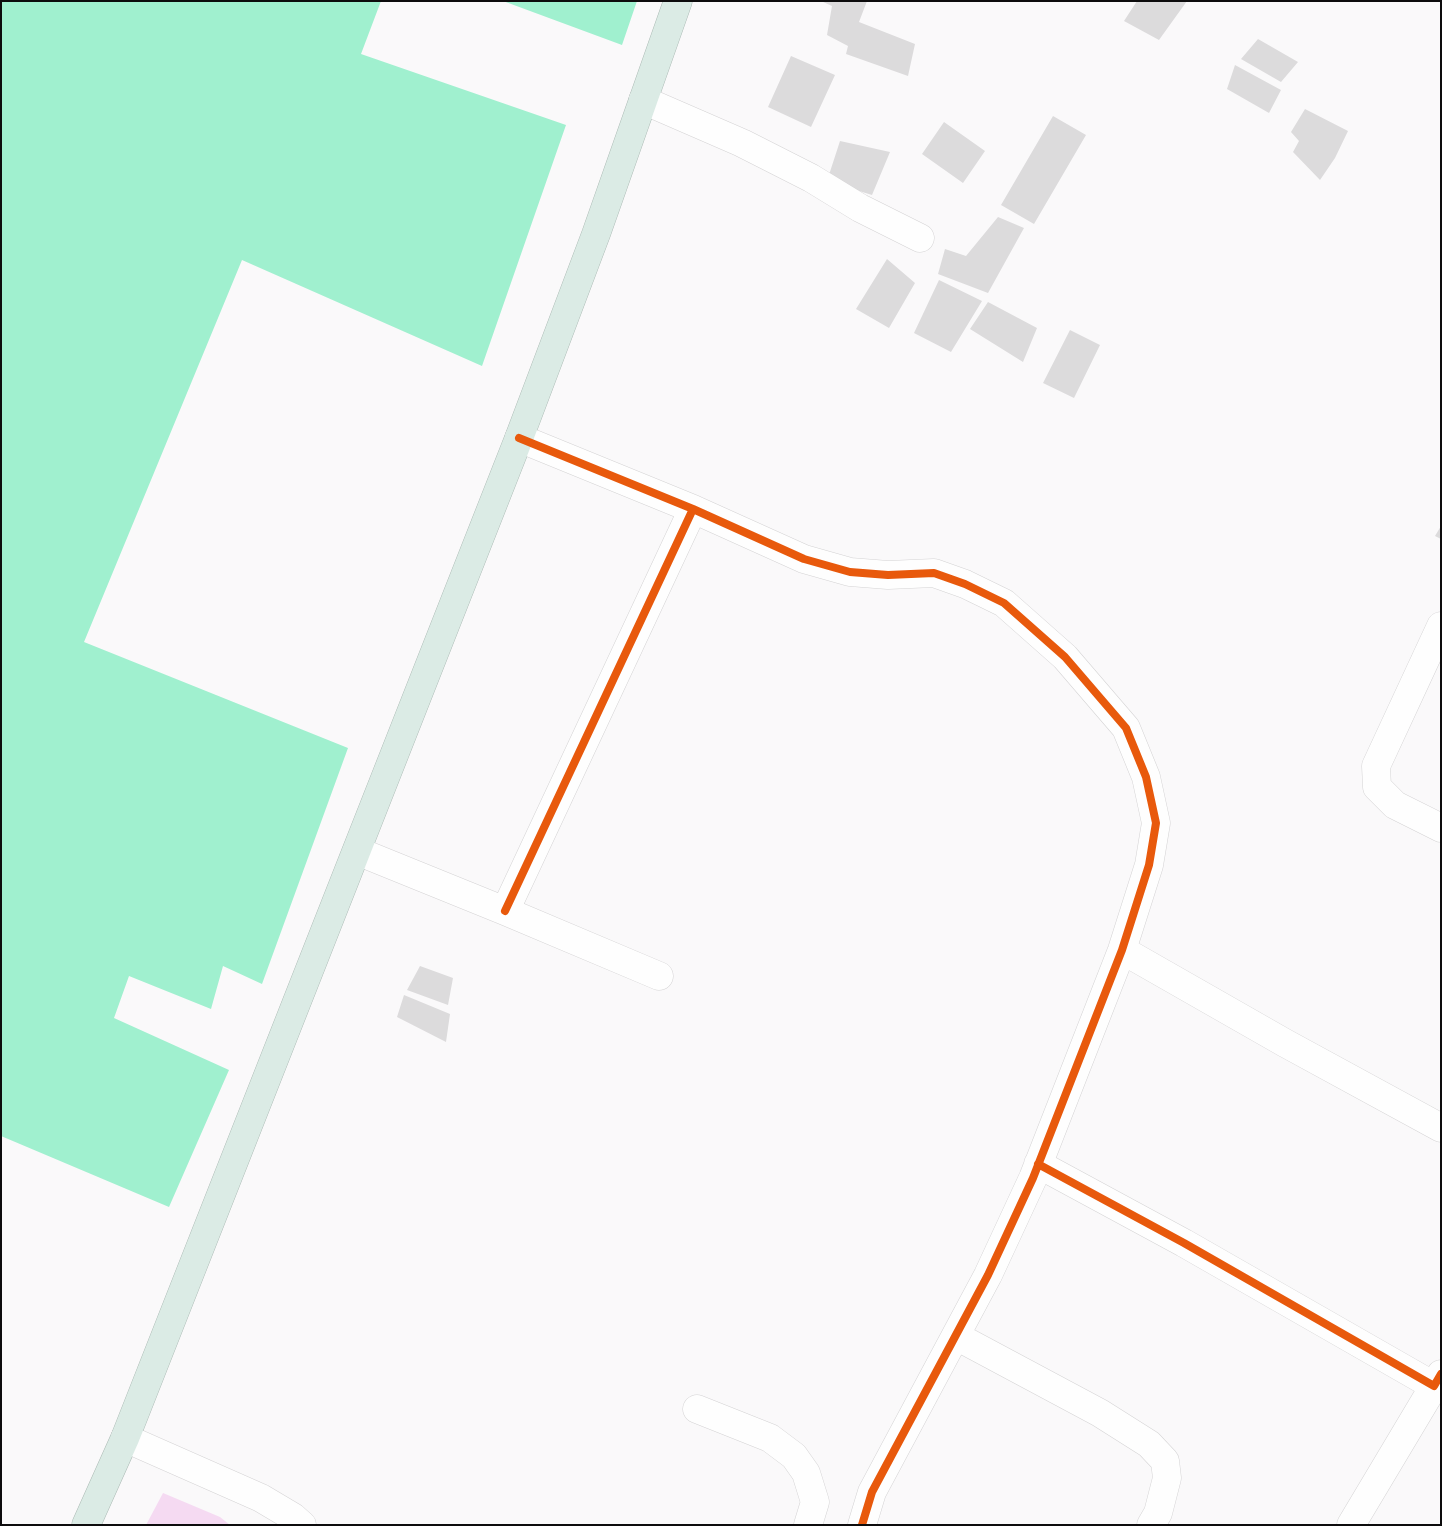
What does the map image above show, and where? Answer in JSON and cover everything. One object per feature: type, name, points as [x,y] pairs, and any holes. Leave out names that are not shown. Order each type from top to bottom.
[{"type":"highway","points":[[86,1525],[157,1356],[519,438],[596,234],[678,1]]},
{"type":"street","points":[[643,100],[768,156],[811,178],[860,208],[920,238]]},
{"type":"street","points":[[519,438],[693,510],[804,559],[850,572],[888,575],[934,573],[965,584],[1004,603],[1065,657],[1126,728],[1146,777],[1156,823],[1149,865],[1122,950],[1038,1164],[988,1275],[872,1492],[862,1525]]},
{"type":"street","points":[[505,911],[693,510]]},
{"type":"street","points":[[1441,626],[1376,766],[1377,787],[1395,805],[1441,828]]},
{"type":"street","points":[[356,851],[659,976]]},
{"type":"street","points":[[1122,950],[1285,1044],[1441,1128]]},
{"type":"street","points":[[1038,1164],[1437,1380],[1351,1525]]},
{"type":"street","points":[[956,1336],[1100,1413],[1149,1444],[1165,1461],[1167,1478],[1158,1513],[1151,1525]]},
{"type":"street","points":[[697,1409],[770,1438],[794,1456],[806,1473],[815,1502],[808,1525]]},
{"type":"street","points":[[128,1427],[261,1498],[302,1525]]},
{"type":"shaded area","points":[[1,1],[381,1],[361,54],[566,125],[482,366],[242,260],[84,642],[348,748],[262,984],[223,966],[211,1009],[129,976],[114,1018],[229,1070],[169,1207],[1,1136]]},
{"type":"shaded area","points":[[503,1],[637,1],[622,45]]},
{"type":"shaded area","points":[[163,1493],[220,1517],[230,1525],[146,1525]]},
{"type":"building","points":[[821,1],[867,1],[859,22],[915,44],[908,76],[846,54],[848,46],[827,35],[832,6]]},
{"type":"building","points":[[1137,1],[1187,1],[1159,40],[1124,21]]},
{"type":"building","points":[[1258,39],[1298,62],[1281,82],[1241,59]]},
{"type":"building","points":[[791,56],[835,75],[811,127],[768,107]]},
{"type":"building","points":[[1235,65],[1281,90],[1269,113],[1227,89]]},
{"type":"building","points":[[1305,109],[1348,131],[1335,158],[1320,180],[1293,152],[1299,141],[1291,132]]},
{"type":"building","points":[[1053,116],[1086,135],[1034,224],[1001,205]]},
{"type":"building","points":[[944,122],[985,151],[963,183],[922,154]]},
{"type":"building","points":[[840,141],[890,152],[872,195],[827,181]]},
{"type":"building","points":[[998,217],[1024,228],[988,293],[938,274],[945,249],[966,256]]},
{"type":"building","points":[[887,259],[915,283],[889,328],[856,309]]},
{"type":"building","points":[[939,280],[982,301],[951,352],[914,333]]},
{"type":"building","points":[[988,302],[1037,328],[1023,362],[970,329]]},
{"type":"building","points":[[1070,330],[1100,345],[1074,398],[1043,383]]},
{"type":"building","points":[[1441,526],[1441,539],[1435,536]]},
{"type":"building","points":[[420,966],[453,978],[448,1005],[407,990]]},
{"type":"building","points":[[404,995],[450,1014],[446,1042],[397,1017]]},
{"type":"cycle path","points":[[519,438],[693,509],[804,559],[850,572],[888,575],[934,573],[965,584],[1004,603],[1065,657],[1126,728],[1146,777],[1156,823],[1149,865],[1122,950],[1033,1178],[988,1275],[872,1492],[862,1525]]},
{"type":"cycle path","points":[[505,911],[693,509]]},
{"type":"cycle path","points":[[1038,1164],[1184,1243],[1434,1386],[1441,1374]]}]
